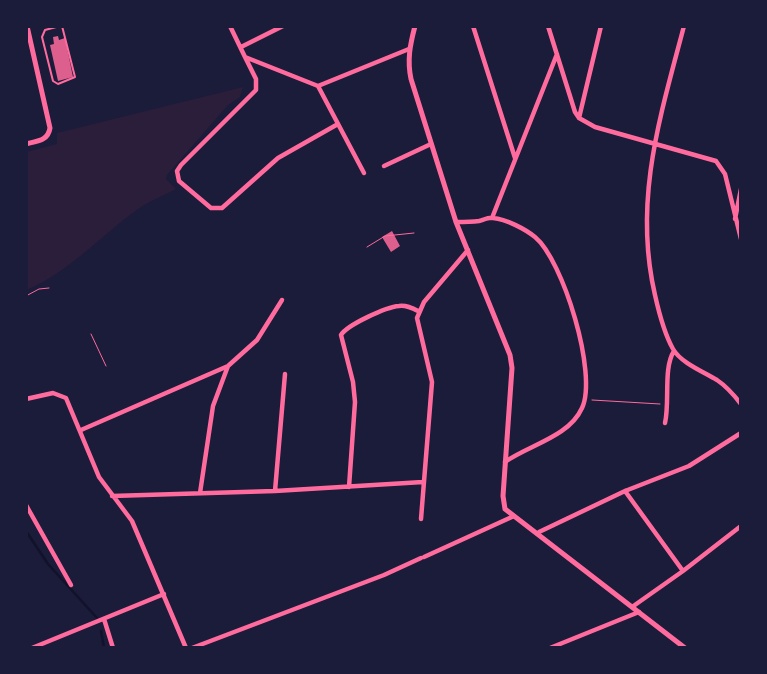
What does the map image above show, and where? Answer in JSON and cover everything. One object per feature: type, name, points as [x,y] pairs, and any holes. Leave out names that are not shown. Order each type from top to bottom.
[{"type":"street","points":[[26,144],[43,140],[48,135],[50,120],[27,26]]},
{"type":"street","points":[[230,26],[256,79],[254,92],[202,143],[177,172],[179,180],[211,208],[222,208],[278,158],[338,124]]},
{"type":"street","points":[[241,47],[283,26]]},
{"type":"street","points":[[415,26],[409,49],[408,66],[411,80],[456,222],[510,354],[512,368],[503,502],[505,509],[538,532],[685,648]]},
{"type":"street","points":[[473,26],[515,158]]},
{"type":"street","points":[[548,26],[558,54],[571,104],[579,118],[595,127],[710,159],[721,166],[734,220],[741,239]]},
{"type":"street","points":[[579,118],[601,26]]},
{"type":"street","points":[[684,26],[654,143],[646,209],[646,246],[660,315],[674,351],[725,386],[741,404]]},
{"type":"street","points":[[318,86],[409,49]]},
{"type":"street","points":[[492,218],[558,54]]},
{"type":"street","points":[[245,57],[318,86],[364,173]]},
{"type":"street","points":[[384,166],[431,144]]},
{"type":"street","points":[[734,220],[741,188]]},
{"type":"street","points":[[456,222],[492,218],[534,236],[543,245],[550,257],[581,336],[587,383],[585,399],[578,415],[558,434],[505,462]]},
{"type":"street","points":[[421,519],[432,382],[416,318],[418,311],[468,250]]},
{"type":"street","points":[[82,430],[228,366],[257,340],[282,300]]},
{"type":"street","points":[[349,487],[355,402],[353,382],[341,335],[359,322],[395,306],[408,307],[418,311]]},
{"type":"street","points":[[665,423],[668,404],[669,368],[674,351]]},
{"type":"street","points":[[200,493],[213,406],[228,366]]},
{"type":"street","points":[[275,491],[285,374]]},
{"type":"street","points":[[26,399],[53,393],[66,398],[82,430],[99,477],[132,521],[186,648]]},
{"type":"street","points":[[538,532],[703,459],[741,433]]},
{"type":"street","points":[[112,496],[275,491],[423,482]]},
{"type":"street","points":[[625,492],[683,571]]},
{"type":"street","points":[[26,505],[72,585]]},
{"type":"street","points":[[192,648],[384,575],[514,516]]},
{"type":"street","points":[[632,606],[683,571],[741,526]]},
{"type":"street","points":[[32,648],[164,594]]},
{"type":"street","points":[[550,648],[639,612]]},
{"type":"street","points":[[104,619],[113,648]]},
{"type":"lane","points":[[61,26],[75,77],[58,84],[53,81],[42,37],[44,30],[61,26]]},
{"type":"path","points":[[367,247],[385,236],[414,233]]},
{"type":"path","points":[[26,296],[39,289],[50,288]]},
{"type":"path","points":[[92,334],[106,366]]},
{"type":"path","points":[[585,399],[668,404]]},
{"type":"shaded area","points":[[243,87],[240,97],[228,105],[167,175],[166,179],[176,189],[142,206],[71,264],[57,274],[26,290],[26,152],[57,144],[57,133]]},
{"type":"building","points":[[58,36],[59,40],[65,38],[73,77],[58,81],[50,45],[54,44],[53,37]]},
{"type":"building","points":[[392,231],[400,246],[391,252],[382,237]]},
{"type":"waterway","points":[[26,531],[48,564],[97,618]]},
{"type":"waterway","points":[[101,631],[104,648]]}]
